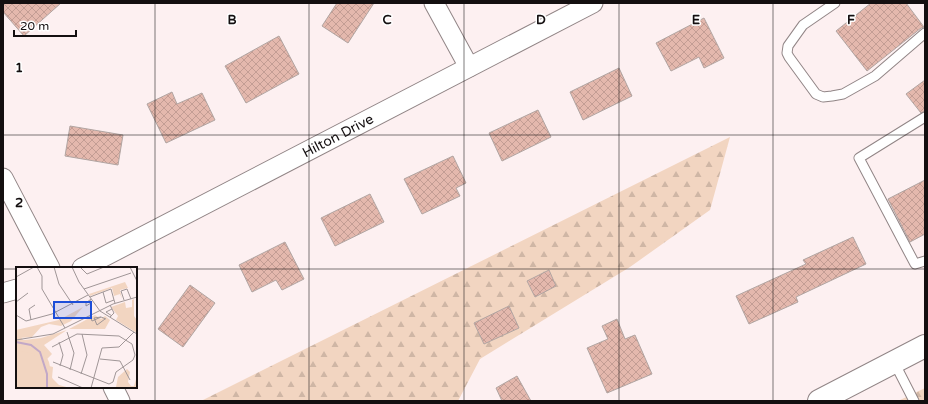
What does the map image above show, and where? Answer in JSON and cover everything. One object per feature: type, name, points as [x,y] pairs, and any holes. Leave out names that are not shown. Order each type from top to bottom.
[{"type":"main road","points":[[819,401],[925,346]]},
{"type":"street","points":[[434,3],[469,67]]},
{"type":"street","name":"Hilton Drive","points":[[84,267],[593,3]]},
{"type":"street","points":[[3,178],[49,267]]},
{"type":"street","points":[[3,293],[16,289]]},
{"type":"street","points":[[114,388],[120,401]]},
{"type":"lane","points":[[835,3],[803,26],[788,46],[787,53],[816,94],[823,97],[843,94],[875,76],[925,33]]},
{"type":"lane","points":[[925,116],[859,158],[915,264],[925,261]]},
{"type":"lane","points":[[894,362],[914,401]]},
{"type":"green space","points":[[730,137],[710,210],[630,267],[480,359],[458,401],[201,401]]},
{"type":"green space","points":[[925,388],[925,401],[898,401]]},
{"type":"building","points":[[3,3],[61,3],[24,36],[3,12]]},
{"type":"building","points":[[337,3],[374,3],[348,43],[322,26]]},
{"type":"building","points":[[871,3],[906,3],[924,27],[867,71],[836,31]]},
{"type":"building","points":[[704,18],[724,58],[704,68],[699,57],[671,71],[656,43]]},
{"type":"building","points":[[279,36],[299,74],[246,103],[225,66]]},
{"type":"building","points":[[619,68],[632,96],[583,120],[570,92]]},
{"type":"building","points":[[925,80],[925,111],[921,113],[906,94]]},
{"type":"building","points":[[172,92],[177,104],[202,93],[215,120],[166,143],[147,104]]},
{"type":"building","points":[[538,110],[551,137],[502,161],[489,133]]},
{"type":"building","points":[[70,126],[123,135],[118,165],[65,156]]},
{"type":"building","points":[[453,156],[466,183],[456,188],[460,196],[422,214],[404,179]]},
{"type":"building","points":[[925,180],[925,234],[910,242],[888,199]]},
{"type":"building","points":[[370,194],[384,222],[335,246],[321,218]]},
{"type":"building","points":[[853,237],[866,264],[796,297],[798,302],[749,324],[736,296],[806,264],[803,260]]},
{"type":"building","points":[[285,242],[304,279],[282,290],[276,280],[252,292],[239,265]]},
{"type":"building","points":[[549,270],[556,286],[535,297],[527,281]]},
{"type":"building","points":[[190,285],[215,303],[183,347],[158,329]]},
{"type":"building","points":[[509,306],[519,328],[484,344],[474,323]]},
{"type":"building","points":[[617,319],[625,339],[635,335],[652,374],[607,393],[587,348],[608,339],[602,326]]},
{"type":"building","points":[[517,376],[531,401],[502,401],[496,388]]}]
